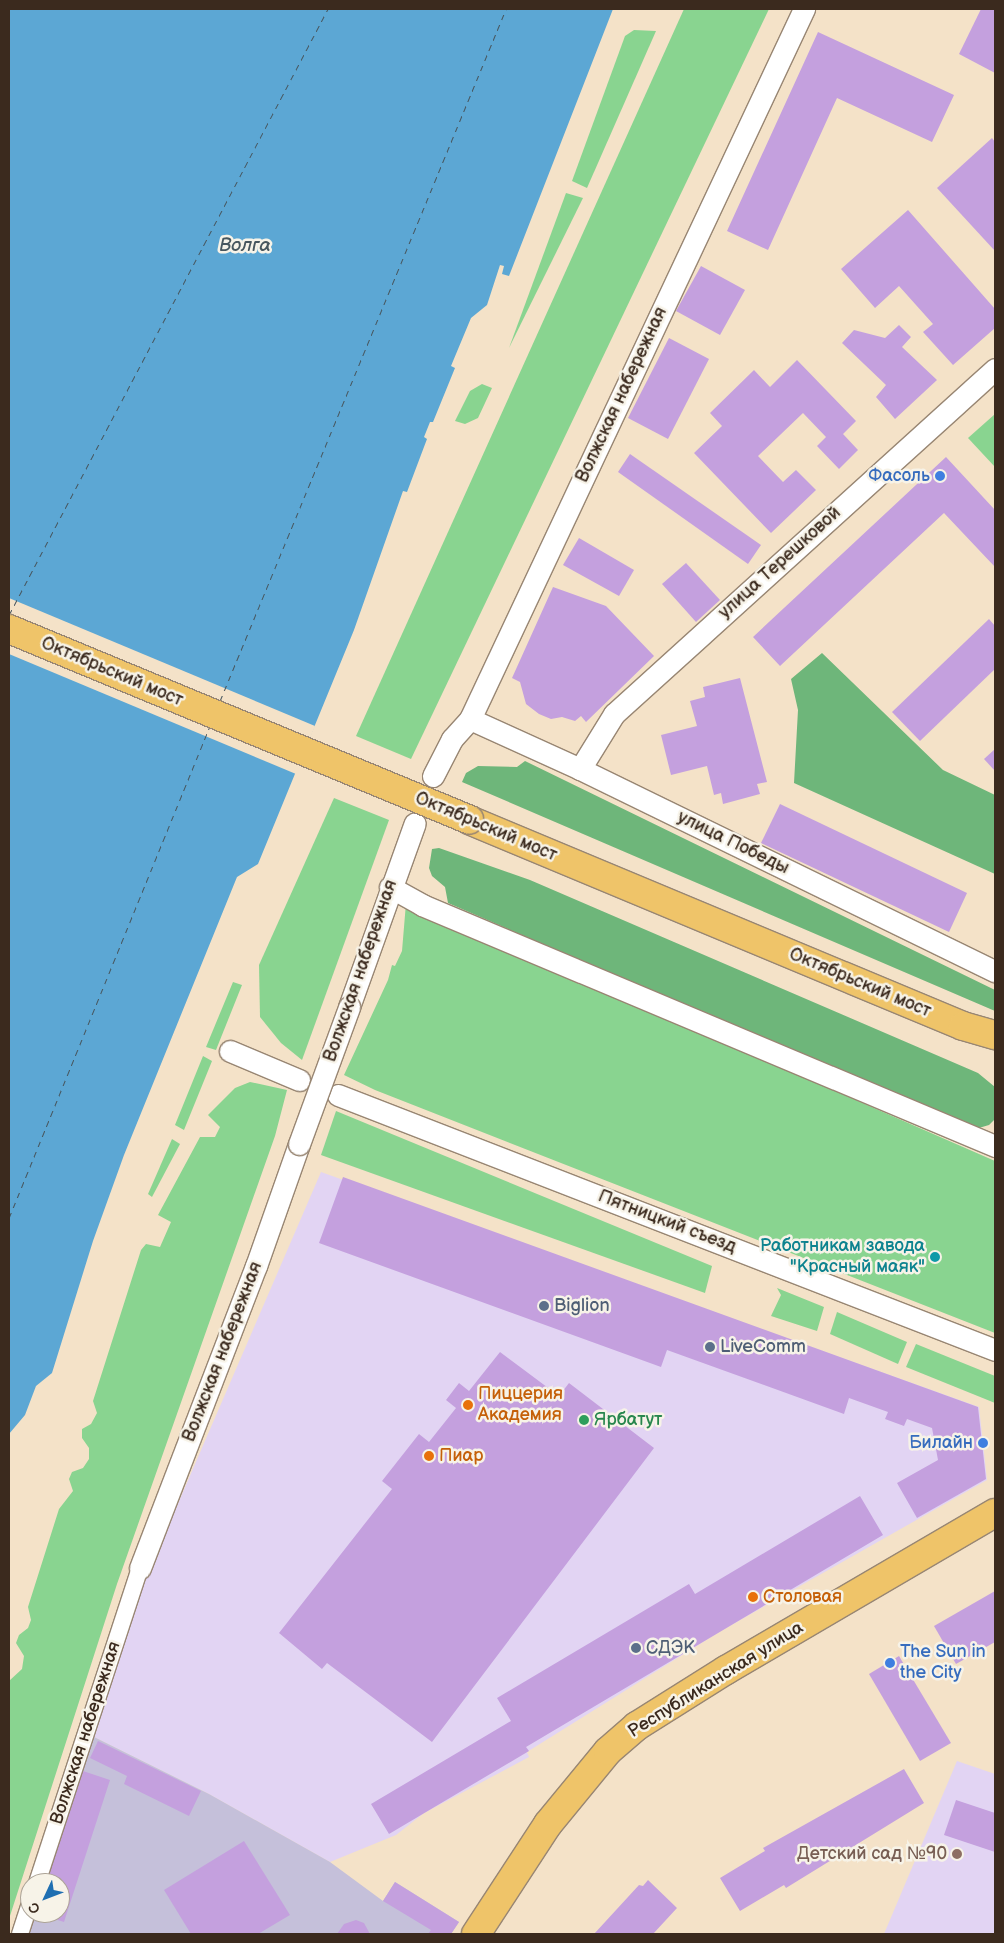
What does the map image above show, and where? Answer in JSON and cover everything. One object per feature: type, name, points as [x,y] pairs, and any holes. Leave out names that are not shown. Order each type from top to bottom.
[{"type":"main road","name":"Октябрьский мост","points":[[9,629],[963,1026]]},
{"type":"main road","points":[[963,1026],[995,1035]]},
{"type":"main road","points":[[963,1026],[995,1053]]},
{"type":"main road","name":"Республиканская улица","points":[[476,1934],[548,1824],[608,1751],[637,1726],[726,1670],[995,1514]]},
{"type":"street","name":"Волжская набережная","points":[[433,776],[452,739],[470,719],[804,9]]},
{"type":"street","name":"улица Терешковой","points":[[580,769],[614,714],[995,369]]},
{"type":"street","name":"улица Победы","points":[[470,719],[580,769],[995,971]]},
{"type":"street","name":"Волжская набережная","points":[[40,1873],[140,1568],[256,1266],[390,887],[415,823]]},
{"type":"street","points":[[390,887],[422,905],[990,1139]]},
{"type":"street","points":[[230,1051],[299,1080]]},
{"type":"street","name":"Пятницкий съезд","points":[[338,1095],[995,1350]]},
{"type":"shaded area","points":[[321,1172],[979,1407],[987,1480],[719,1632],[527,1752],[529,1757],[424,1813],[396,1835],[330,1862],[209,1794],[90,1735],[148,1573]]},
{"type":"shaded area","points":[[90,1735],[209,1794],[330,1862],[383,1901],[395,1882],[459,1922],[451,1934],[26,1934],[30,1923],[70,1923],[70,1873],[46,1873]]},
{"type":"shaded area","name":"Детский сад №90","points":[[957,1761],[995,1774],[995,1934],[884,1934]]},
{"type":"green space","points":[[684,9],[769,9],[411,759],[356,736]]},
{"type":"green space","points":[[634,30],[656,31],[587,188],[572,181],[625,36]]},
{"type":"green space","points":[[566,193],[583,198],[509,348]]},
{"type":"green space","points":[[482,384],[492,388],[478,418],[465,424],[455,421],[470,391]]},
{"type":"green space","points":[[995,414],[995,467],[968,438]]},
{"type":"green space","points":[[822,653],[943,770],[995,795],[995,874],[794,783],[798,710],[791,679]]},
{"type":"green space","points":[[525,761],[995,990],[995,1011],[462,782],[466,773],[478,766],[517,767]]},
{"type":"green space","points":[[334,798],[389,820],[302,1060],[281,1043],[260,1017],[259,965]]},
{"type":"green space","points":[[439,848],[530,880],[978,1073],[995,1087],[995,1119],[989,1125],[972,1130],[448,903],[445,887],[432,876],[429,868],[432,849]]},
{"type":"green space","points":[[406,903],[995,1161],[995,1333],[375,1090],[344,1075],[388,980],[392,965],[395,966],[402,951]]},
{"type":"green space","points":[[233,982],[242,985],[216,1050],[206,1047]]},
{"type":"green space","points":[[203,1056],[212,1061],[184,1130],[175,1125]]},
{"type":"green space","points":[[250,1082],[287,1090],[275,1136],[117,1584],[24,1873],[20,1873],[20,1885],[9,1919],[9,1681],[22,1669],[24,1656],[16,1643],[19,1635],[28,1628],[31,1620],[28,1607],[59,1509],[73,1491],[69,1479],[72,1472],[83,1468],[89,1459],[89,1448],[82,1438],[82,1429],[91,1424],[97,1413],[93,1401],[141,1250],[146,1244],[160,1247],[171,1222],[158,1215],[200,1137],[215,1137],[220,1127],[208,1115],[235,1088]]},
{"type":"green space","points":[[336,1111],[712,1266],[705,1293],[321,1155]]},
{"type":"green space","points":[[172,1139],[180,1144],[152,1197],[148,1194]]},
{"type":"green space","points":[[777,1288],[824,1307],[817,1331],[771,1316],[781,1295]]},
{"type":"green space","points":[[837,1312],[907,1342],[898,1364],[830,1334]]},
{"type":"green space","points":[[916,1344],[995,1376],[995,1403],[906,1367]]},
{"type":"water","name":"Волга","points":[[9,9],[613,9],[509,276],[502,274],[504,266],[500,265],[487,305],[471,318],[451,366],[455,368],[433,422],[430,422],[424,437],[427,439],[407,492],[403,491],[354,630],[258,864],[237,877],[124,1155],[93,1241],[52,1373],[36,1386],[25,1415],[9,1434]]},
{"type":"pier","points":[[9,598],[315,726],[296,774],[9,654]]},
{"type":"building","points":[[981,9],[995,9],[995,73],[959,54]]},
{"type":"building","points":[[818,32],[954,95],[932,142],[837,98],[768,250],[727,231]]},
{"type":"building","points":[[992,138],[995,142],[995,251],[937,188]]},
{"type":"building","points":[[908,210],[995,309],[995,328],[953,365],[923,332],[933,324],[899,286],[875,308],[841,269]]},
{"type":"building","points":[[701,266],[745,290],[720,335],[676,311]]},
{"type":"building","points":[[899,325],[911,337],[902,347],[937,380],[895,419],[876,397],[886,385],[842,343],[854,330],[885,338]]},
{"type":"building","points":[[669,338],[709,359],[668,439],[628,418]]},
{"type":"building","points":[[797,360],[856,421],[843,434],[858,450],[839,469],[817,446],[826,437],[803,413],[758,456],[783,482],[796,470],[816,490],[771,533],[694,453],[722,426],[710,413],[754,370],[770,387]]},
{"type":"building","points":[[630,454],[761,545],[748,564],[618,472]]},
{"type":"building","points":[[946,457],[995,510],[995,567],[944,513],[780,666],[753,637]]},
{"type":"building","points":[[579,538],[634,570],[619,596],[563,565]]},
{"type":"building","points":[[686,563],[720,600],[696,622],[662,584]]},
{"type":"building","points":[[553,587],[606,606],[654,656],[586,722],[581,716],[575,721],[562,717],[551,719],[539,714],[526,704],[520,682],[512,678]]},
{"type":"building","points":[[989,619],[995,626],[995,669],[920,741],[892,712]]},
{"type":"building","points":[[740,678],[767,782],[757,784],[760,794],[723,804],[721,793],[714,795],[707,766],[671,775],[661,735],[697,726],[690,701],[705,697],[703,687]]},
{"type":"building","points":[[995,749],[995,771],[984,759]]},
{"type":"building","points":[[780,804],[967,893],[949,932],[761,843]]},
{"type":"building","points":[[343,1177],[978,1407],[986,1479],[917,1518],[897,1483],[938,1460],[932,1428],[907,1419],[904,1426],[885,1419],[888,1412],[849,1398],[844,1414],[667,1350],[661,1367],[319,1243]]},
{"type":"building","points":[[500,1352],[559,1396],[569,1383],[654,1448],[432,1742],[327,1663],[322,1669],[279,1633],[392,1489],[382,1481],[419,1434],[429,1442],[456,1408],[446,1400],[459,1383],[469,1391]]},
{"type":"building","points":[[860,1496],[883,1535],[526,1747],[529,1751],[389,1834],[371,1804],[511,1721],[497,1698],[689,1584],[695,1594]]},
{"type":"building","points":[[995,1591],[995,1642],[956,1664],[934,1626]]},
{"type":"building","points":[[899,1656],[951,1743],[920,1761],[869,1674]]},
{"type":"building","points":[[98,1741],[201,1791],[189,1816],[124,1784],[127,1776],[90,1758]]},
{"type":"building","points":[[904,1769],[924,1803],[786,1888],[784,1885],[740,1911],[720,1878],[765,1851],[763,1848]]},
{"type":"building","points":[[83,1771],[110,1780],[70,1903],[70,1873],[49,1873]]},
{"type":"building","points":[[956,1800],[995,1813],[995,1852],[944,1835]]},
{"type":"building","points":[[244,1841],[290,1915],[258,1934],[191,1934],[164,1890]]},
{"type":"building","points":[[648,1880],[677,1908],[653,1934],[594,1934],[639,1885],[643,1886]]},
{"type":"building","points":[[395,1882],[459,1922],[451,1934],[428,1934],[431,1930],[383,1901]]},
{"type":"building","points":[[356,1920],[364,1923],[370,1934],[337,1934],[344,1924]]},
{"type":"ferry route","points":[[9,615],[328,9]]},
{"type":"ferry route","points":[[220,701],[506,9]]},
{"type":"ferry route","points":[[9,1218],[210,726]]},
{"type":"place","name":"Фасоль","points":[[940,476]]},
{"type":"place","name":"Работникам завода \"Красный маяк\"","points":[[935,1257]]},
{"type":"place","name":"Biglion","points":[[544,1306]]},
{"type":"place","name":"LiveComm","points":[[710,1347]]},
{"type":"place","name":"Пиццерия Академия","points":[[468,1405]]},
{"type":"place","name":"Ярбатут","points":[[584,1420]]},
{"type":"place","name":"Билайн","points":[[983,1443]]},
{"type":"place","name":"Пиар","points":[[429,1456]]},
{"type":"place","name":"Столовая","points":[[753,1597]]},
{"type":"place","name":"СДЭК","points":[[636,1648]]},
{"type":"place","name":"The Sun in the City","points":[[890,1663]]},
{"type":"place","name":"Детский сад №90","points":[[957,1854]]}]
